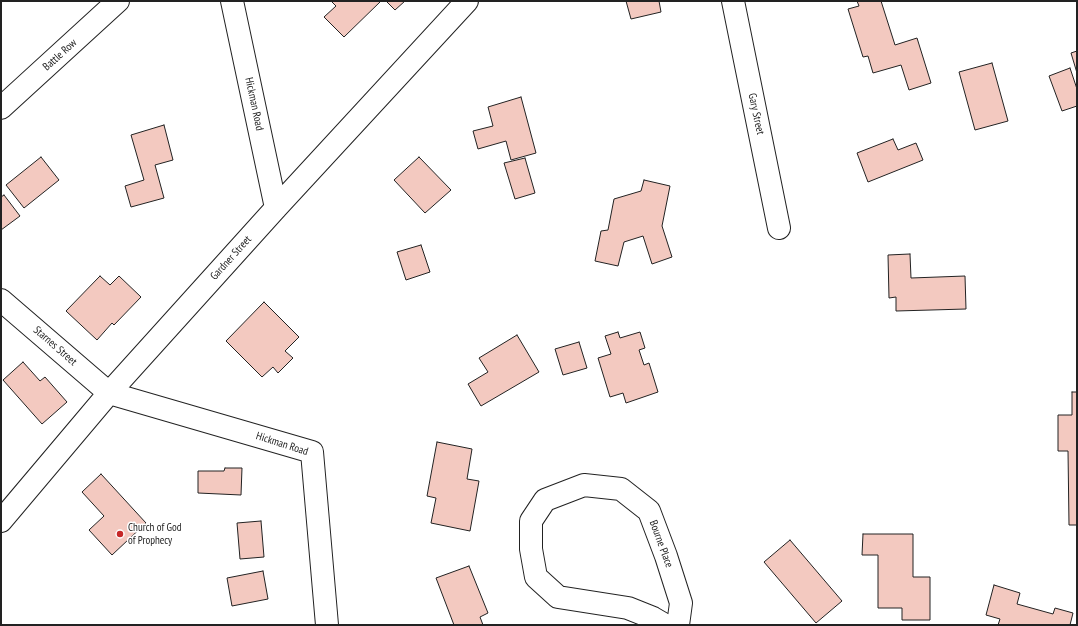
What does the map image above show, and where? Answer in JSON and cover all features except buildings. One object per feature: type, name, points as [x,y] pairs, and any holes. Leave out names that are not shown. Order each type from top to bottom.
[{"type":"street","name":"Battle Row","points":[[1,108],[118,1]]},
{"type":"street","name":"Hickman Road","points":[[232,1],[276,208]]},
{"type":"street","name":"Gardner Street","points":[[1,521],[109,393],[466,1]]},
{"type":"street","name":"Gary Street","points":[[733,1],[779,228]]},
{"type":"street","name":"Starnes Street","points":[[1,300],[109,393]]},
{"type":"street","name":"Hickman Road","points":[[109,393],[312,452],[327,625]]},
{"type":"street","name":"Bourne Place","points":[[665,625],[653,618],[628,608],[558,597],[536,577],[531,548],[531,521],[544,500],[584,485],[621,488],[648,511],[682,602],[678,625]]},
{"type":"place","name":"Church of God of Prophecy","points":[[120,534]]}]
